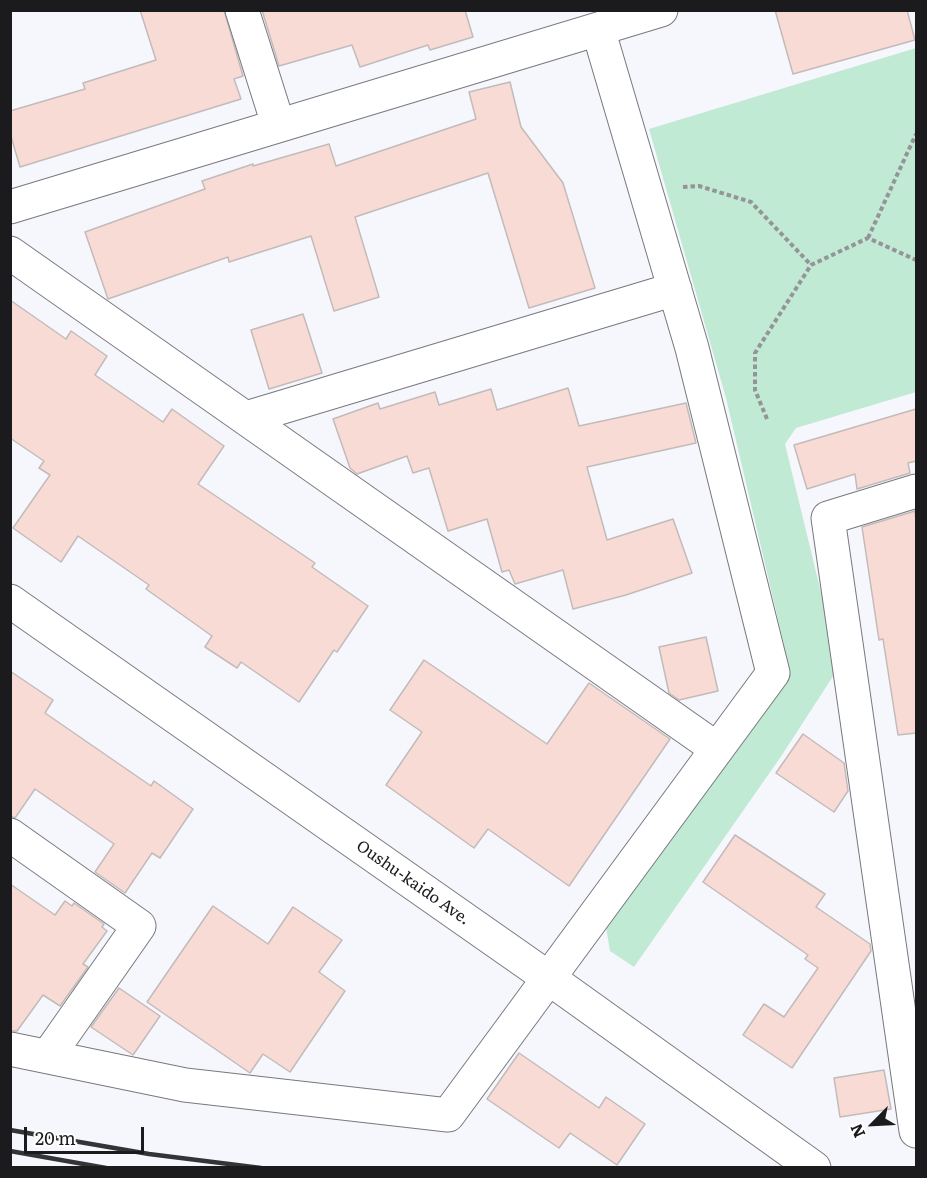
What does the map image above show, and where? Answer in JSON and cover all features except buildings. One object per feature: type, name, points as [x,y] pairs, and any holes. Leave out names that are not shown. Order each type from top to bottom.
[{"type":"street","points":[[243,10],[278,124]]},
{"type":"street","points":[[10,207],[278,124],[661,10]]},
{"type":"street","points":[[10,1049],[185,1085],[448,1115],[550,979],[772,673],[692,348],[598,29]]},
{"type":"street","points":[[10,253],[717,749]]},
{"type":"street","points":[[246,418],[675,289]]},
{"type":"street","points":[[916,491],[828,518],[916,1131]]},
{"type":"street","name":"Oushu-kaido Ave.","points":[[14,613],[550,979],[814,1167]]},
{"type":"street","points":[[10,835],[139,926],[48,1056]]},
{"type":"path","points":[[767,419],[755,390],[755,353],[811,265],[868,238],[903,167],[916,134]]},
{"type":"path","points":[[643,183],[666,188],[699,186],[751,201],[811,265]]},
{"type":"path","points":[[868,238],[916,260]]},
{"type":"green space","points":[[916,48],[916,392],[796,428],[785,444],[839,667],[782,755],[634,967],[610,951],[606,927],[789,666],[726,398],[649,129]]},
{"type":"railway","points":[[10,1130],[149,1154],[261,1168]]},
{"type":"railway","points":[[10,1151],[106,1168]]}]
